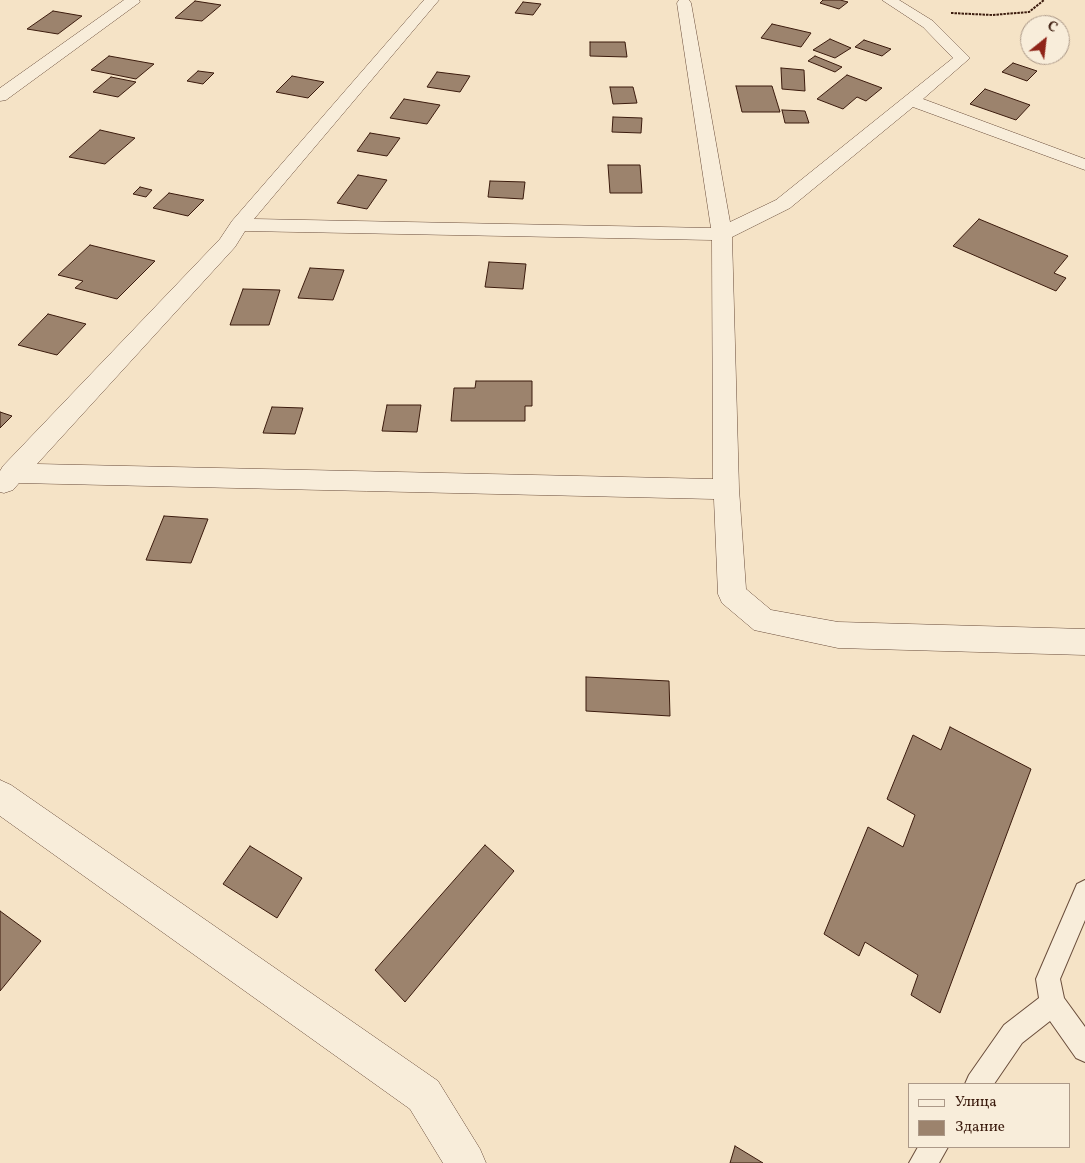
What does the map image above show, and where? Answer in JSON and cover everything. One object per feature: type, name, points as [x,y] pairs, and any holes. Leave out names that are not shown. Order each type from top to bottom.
[{"type":"street","points":[[0,96],[133,2],[131,0]]},
{"type":"street","points":[[6,481],[228,242],[239,225],[432,0]]},
{"type":"street","points":[[239,225],[722,234],[783,204],[962,58],[928,24],[889,0]]},
{"type":"street","points":[[684,2],[722,234],[726,489],[732,594],[764,621],[838,635],[1085,642]]},
{"type":"street","points":[[911,100],[1085,166]]},
{"type":"street","points":[[6,481],[726,489]]},
{"type":"street","points":[[0,796],[424,1095],[466,1163]]},
{"type":"lane","points":[[1085,892],[1048,979],[1053,1003],[1085,1049]]},
{"type":"lane","points":[[979,1083],[1013,1034],[1053,1003]]},
{"type":"lane","points":[[923,1163],[933,1148]]},
{"type":"path","points":[[928,24],[949,13],[992,15],[1029,12],[1044,0]]},
{"type":"building","points":[[823,0],[848,2],[839,9],[820,3]]},
{"type":"building","points":[[195,1],[221,5],[202,21],[175,18]]},
{"type":"building","points":[[523,2],[541,4],[533,15],[515,13]]},
{"type":"building","points":[[53,11],[82,16],[58,34],[27,29]]},
{"type":"building","points":[[772,24],[811,33],[801,47],[761,38]]},
{"type":"building","points":[[830,39],[851,48],[835,58],[813,50]]},
{"type":"building","points":[[864,40],[891,49],[882,56],[855,47]]},
{"type":"building","points":[[590,42],[625,42],[627,57],[590,56]]},
{"type":"building","points":[[109,56],[154,64],[136,79],[91,70]]},
{"type":"building","points":[[815,56],[842,67],[835,72],[808,61]]},
{"type":"building","points":[[1013,63],[1037,71],[1027,81],[1002,72]]},
{"type":"building","points":[[781,68],[804,70],[805,91],[782,89]]},
{"type":"building","points":[[198,71],[214,73],[203,84],[187,81]]},
{"type":"building","points":[[437,72],[470,76],[460,92],[427,87]]},
{"type":"building","points":[[847,75],[882,88],[866,101],[857,97],[843,109],[817,99]]},
{"type":"building","points":[[292,76],[324,82],[308,98],[276,92]]},
{"type":"building","points":[[111,77],[136,82],[118,97],[93,92]]},
{"type":"building","points":[[736,86],[772,86],[780,112],[742,112]]},
{"type":"building","points":[[610,87],[633,87],[637,103],[613,104]]},
{"type":"building","points":[[985,89],[1030,105],[1016,120],[970,104]]},
{"type":"building","points":[[404,99],[440,105],[427,124],[390,118]]},
{"type":"building","points":[[782,110],[805,111],[809,123],[785,123]]},
{"type":"building","points":[[613,117],[642,118],[641,133],[612,132]]},
{"type":"building","points":[[100,130],[135,138],[105,164],[69,157]]},
{"type":"building","points":[[370,133],[400,138],[387,156],[357,151]]},
{"type":"building","points":[[608,165],[640,165],[642,193],[610,193]]},
{"type":"building","points":[[358,175],[387,180],[367,209],[337,203]]},
{"type":"building","points":[[490,181],[525,182],[523,199],[488,197]]},
{"type":"building","points":[[140,187],[152,190],[146,197],[133,194]]},
{"type":"building","points":[[169,193],[204,200],[188,216],[153,208]]},
{"type":"building","points":[[979,219],[1068,256],[1054,273],[1066,278],[1056,291],[953,246]]},
{"type":"building","points":[[90,245],[155,261],[117,299],[75,288],[83,281],[58,275]]},
{"type":"building","points":[[489,262],[526,264],[523,289],[485,287]]},
{"type":"building","points":[[310,268],[344,270],[333,300],[298,298]]},
{"type":"building","points":[[243,289],[280,290],[269,325],[230,325]]},
{"type":"building","points":[[48,314],[86,324],[57,355],[18,345]]},
{"type":"building","points":[[476,381],[532,381],[532,406],[525,406],[525,421],[451,421],[454,388],[475,388]]},
{"type":"building","points":[[387,405],[421,405],[417,432],[382,431]]},
{"type":"building","points":[[272,407],[303,408],[295,434],[263,433]]},
{"type":"building","points":[[0,412],[12,416],[0,428]]},
{"type":"building","points":[[164,516],[208,519],[191,563],[146,560]]},
{"type":"building","points":[[586,677],[669,681],[670,716],[586,711]]},
{"type":"building","points":[[950,727],[1031,769],[940,1013],[911,995],[918,975],[865,942],[859,956],[824,934],[868,827],[903,847],[915,815],[887,799],[913,735],[941,750]]},
{"type":"building","points":[[485,845],[514,871],[405,1002],[375,970]]},
{"type":"building","points":[[250,846],[302,878],[277,918],[223,884]]},
{"type":"building","points":[[0,911],[41,941],[0,991]]},
{"type":"building","points":[[735,1146],[763,1163],[730,1163]]}]
